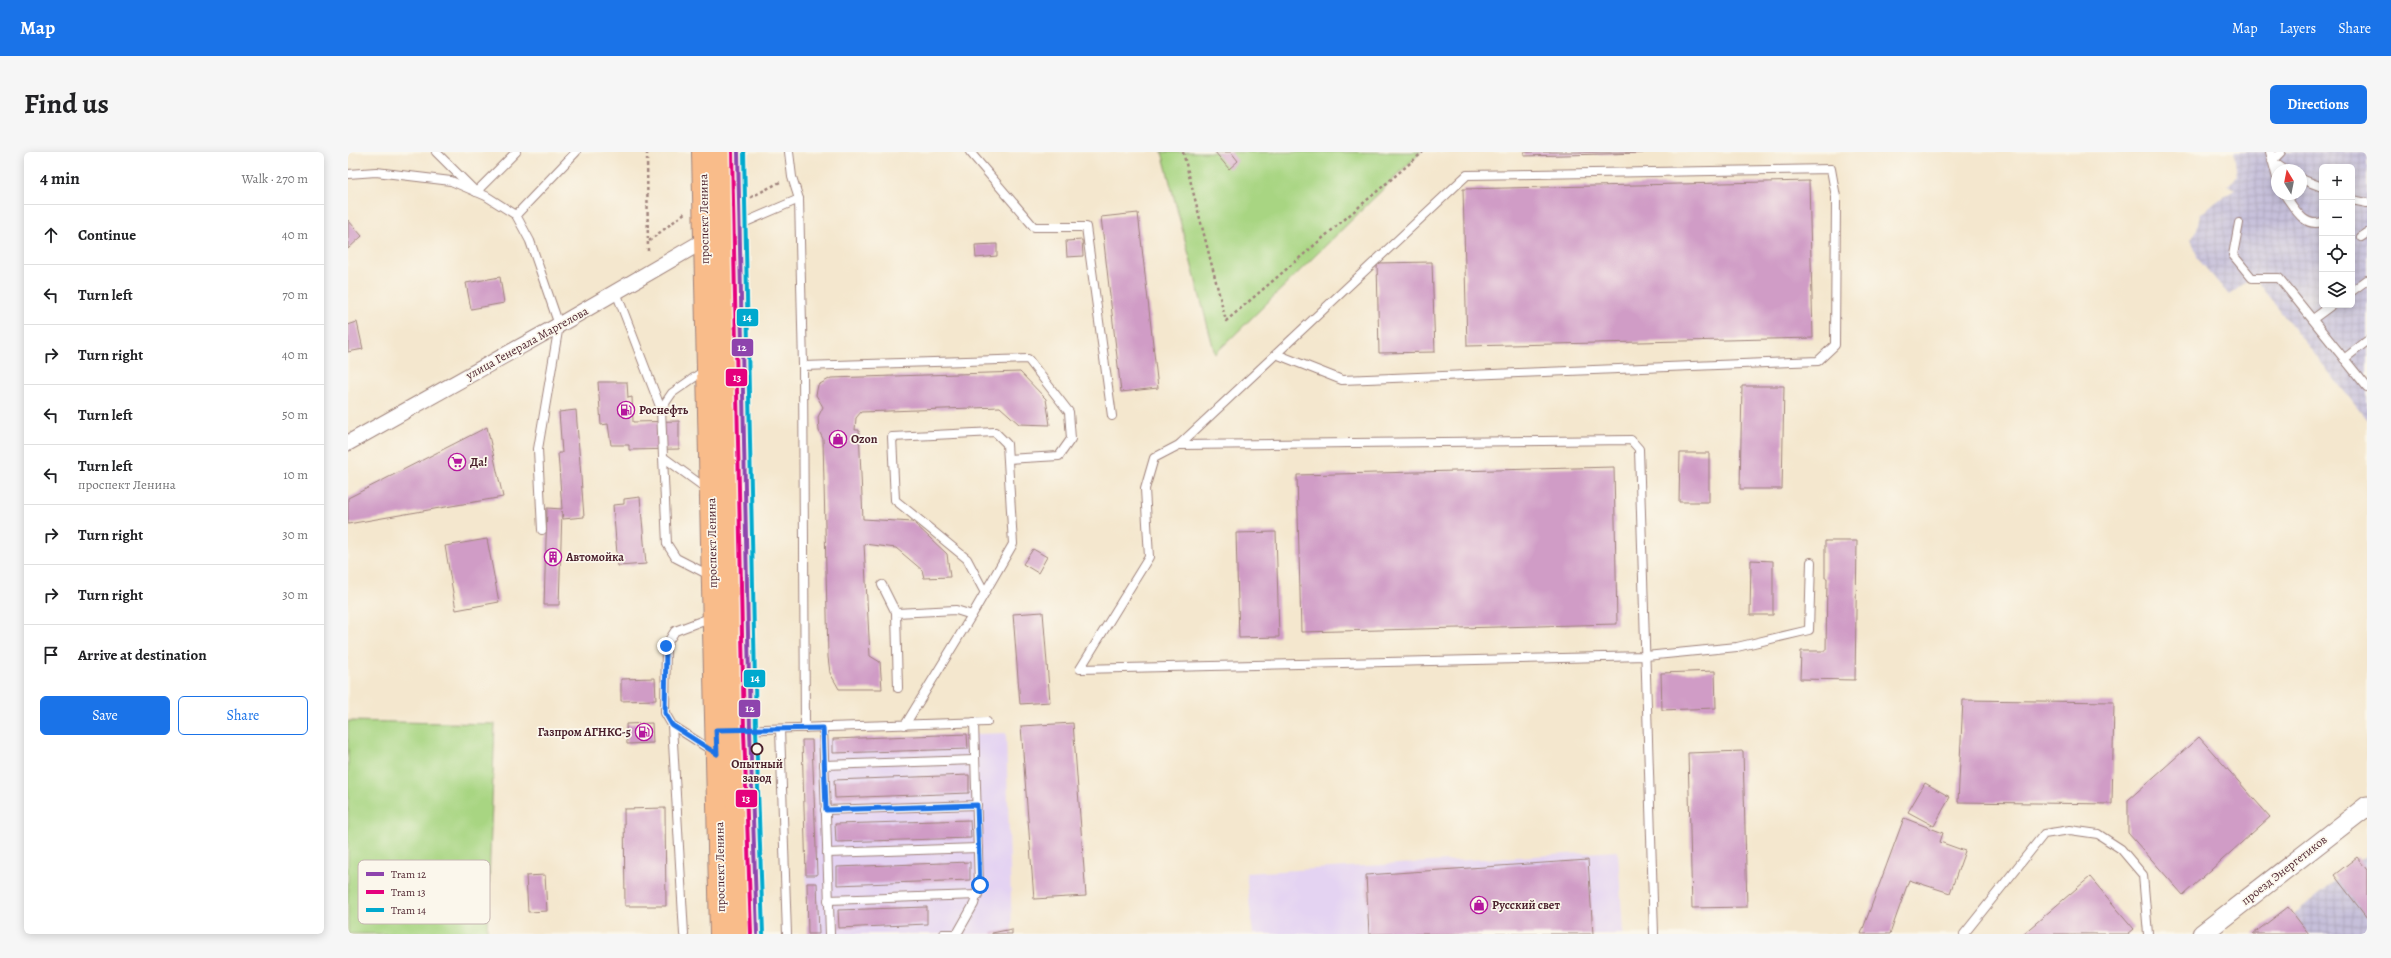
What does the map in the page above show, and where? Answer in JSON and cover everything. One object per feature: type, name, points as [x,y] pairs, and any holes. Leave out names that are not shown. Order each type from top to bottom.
[{"type":"main road","name":"проспект Ленина","points":[[703,152],[715,235],[726,730],[717,754],[721,934]]},
{"type":"main road","name":"проспект Ленина","points":[[722,152],[715,235],[708,369],[713,617],[726,730],[741,934]]},
{"type":"street","name":"улица Генерала Маргелова","points":[[348,443],[559,325],[715,235]]},
{"type":"street","name":"проезд Энергетиков","points":[[2202,934],[2367,806]]},
{"type":"lane","points":[[436,152],[476,192]]},
{"type":"lane","points":[[476,192],[516,152]]},
{"type":"lane","points":[[516,215],[576,152]]},
{"type":"lane","points":[[789,152],[792,177],[799,199],[803,366],[805,728]]},
{"type":"lane","points":[[970,152],[1034,228],[1086,227],[1112,416]]},
{"type":"lane","points":[[2270,152],[2273,164]]},
{"type":"lane","points":[[2272,161],[2281,152]]},
{"type":"lane","points":[[2272,161],[2276,164]]},
{"type":"lane","points":[[1276,354],[1342,380],[1818,361],[1835,344],[1836,197],[1831,169],[1467,175],[1276,354],[1179,445],[1154,458],[1145,489],[1149,557],[1080,669],[1646,656],[1737,647],[1809,630],[1811,562]]},
{"type":"lane","points":[[348,174],[376,172],[451,181],[476,192],[516,215],[530,241],[559,325],[538,449],[542,530]]},
{"type":"lane","points":[[2307,181],[2319,186]]},
{"type":"lane","points":[[715,235],[799,199]]},
{"type":"lane","points":[[2289,200],[2305,221],[2315,224],[2319,223]]},
{"type":"lane","points":[[2355,201],[2367,203]]},
{"type":"lane","points":[[2239,223],[2233,255],[2252,278],[2279,278],[2367,387]]},
{"type":"lane","points":[[2355,288],[2367,280]]},
{"type":"lane","points":[[616,292],[661,409],[667,544],[676,558],[713,578]]},
{"type":"lane","points":[[2313,319],[2328,308]]},
{"type":"lane","points":[[2344,359],[2367,341]]},
{"type":"lane","points":[[803,366],[1028,359],[1069,412],[1071,439],[1059,456],[1008,459]]},
{"type":"lane","points":[[661,409],[672,393],[708,369]]},
{"type":"lane","points":[[905,725],[972,615],[985,593],[1013,544],[1007,444],[995,432],[892,437],[895,500],[967,559],[985,593]]},
{"type":"lane","points":[[1179,445],[1631,440],[1639,449],[1654,934]]},
{"type":"lane","points":[[663,457],[711,492]]},
{"type":"lane","points":[[882,585],[896,613],[898,688]]},
{"type":"lane","points":[[896,613],[956,610],[972,615]]},
{"type":"lane","points":[[713,617],[676,631],[666,646],[665,713],[672,725],[717,754]]},
{"type":"lane","points":[[943,934],[957,934],[978,895],[980,885],[974,722]]},
{"type":"lane","points":[[726,730],[987,722]]},
{"type":"lane","points":[[672,725],[684,934]]},
{"type":"lane","points":[[823,728],[830,934]]},
{"type":"lane","points":[[780,729],[787,934]]},
{"type":"lane","points":[[824,765],[975,760]]},
{"type":"lane","points":[[826,810],[977,805]]},
{"type":"lane","points":[[1964,934],[2044,834],[2070,830],[2098,834],[2121,849],[2143,875],[2148,934]]},
{"type":"lane","points":[[827,853],[978,848]]},
{"type":"lane","points":[[828,900],[978,895]]},
{"type":"path","points":[[647,152],[648,254]]},
{"type":"path","points":[[1183,152],[1226,321],[1423,152]]},
{"type":"path","points":[[739,204],[784,180]]},
{"type":"path","points":[[648,241],[689,211]]},
{"type":"shaded area","points":[[2234,152],[2367,152],[2367,420],[2253,277],[2229,295],[2198,259],[2191,238],[2197,229],[2200,215],[2216,201],[2236,190],[2227,186],[2237,177]]},
{"type":"shaded area","points":[[1006,733],[1012,934],[808,934],[802,740]]},
{"type":"shaded area","points":[[1618,851],[1623,934],[1253,934],[1246,873]]},
{"type":"shaded area","points":[[2367,855],[2367,934],[2269,934]]},
{"type":"green space","points":[[1162,152],[1421,152],[1215,354]]},
{"type":"green space","points":[[348,721],[495,724],[490,860],[358,860],[358,924],[487,924],[487,934],[348,934]]},
{"type":"building","points":[[1215,152],[1231,152],[1238,161],[1229,169]]},
{"type":"building","points":[[1524,152],[1643,152],[1643,153],[1524,156]]},
{"type":"building","points":[[1809,181],[1813,338],[1467,346],[1463,189]]},
{"type":"building","points":[[1138,213],[1158,388],[1121,392],[1101,217]]},
{"type":"building","points":[[348,220],[362,236],[348,249]]},
{"type":"building","points":[[1082,240],[1083,256],[1067,257],[1066,241]]},
{"type":"building","points":[[997,244],[997,256],[976,258],[975,245]]},
{"type":"building","points":[[1432,262],[1435,352],[1379,353],[1377,263]]},
{"type":"building","points":[[500,277],[504,303],[471,309],[466,283]]},
{"type":"building","points":[[357,322],[363,349],[348,352],[348,325]]},
{"type":"building","points":[[1020,372],[1046,399],[1050,425],[1019,424],[1000,407],[861,412],[856,418],[855,430],[859,430],[863,519],[913,522],[947,554],[950,577],[924,578],[922,570],[896,548],[864,544],[870,656],[880,662],[882,689],[839,689],[830,673],[828,657],[823,439],[819,431],[818,417],[823,407],[816,395],[818,385],[831,378]]},
{"type":"building","points":[[598,382],[627,382],[628,398],[632,397],[633,422],[679,421],[679,449],[629,450],[629,445],[611,445],[608,424],[601,425]]},
{"type":"building","points":[[1742,386],[1784,386],[1782,489],[1740,489]]},
{"type":"building","points":[[576,410],[584,517],[563,519],[562,511],[559,605],[544,605],[547,508],[562,509],[558,453],[562,453],[559,412]]},
{"type":"building","name":"Да!","points":[[487,427],[503,497],[348,524],[348,498]]},
{"type":"building","points":[[1680,453],[1709,453],[1709,502],[1679,502]]},
{"type":"building","points":[[1614,467],[1617,624],[1301,632],[1297,475]]},
{"type":"building","points":[[640,497],[646,564],[618,566],[613,505],[624,504],[624,499]]},
{"type":"building","points":[[1276,532],[1279,637],[1239,638],[1236,533]]},
{"type":"building","points":[[487,539],[499,602],[456,610],[445,546]]},
{"type":"building","points":[[1825,541],[1857,541],[1855,680],[1800,679],[1801,651],[1826,651],[1827,578],[1825,578]]},
{"type":"building","points":[[1033,549],[1047,557],[1038,573],[1023,564]]},
{"type":"building","points":[[1751,560],[1773,561],[1773,615],[1750,615]]},
{"type":"building","points":[[1043,612],[1050,702],[1020,704],[1013,614]]},
{"type":"building","points":[[1715,671],[1716,708],[1662,710],[1661,673]]},
{"type":"building","points":[[655,678],[656,700],[621,701],[621,679]]},
{"type":"building","points":[[1963,700],[2114,702],[2112,804],[1958,802]]},
{"type":"building","points":[[652,723],[653,743],[627,744],[626,724]]},
{"type":"building","points":[[1073,723],[1086,896],[1034,899],[1021,726]]},
{"type":"building","points":[[967,734],[968,749],[833,753],[833,739]]},
{"type":"building","points":[[2199,737],[2270,817],[2183,895],[2128,833],[2128,800]]},
{"type":"building","points":[[802,740],[812,740],[817,875],[806,875]]},
{"type":"building","points":[[1743,751],[1747,907],[1692,908],[1688,753]]},
{"type":"building","points":[[969,775],[969,793],[835,798],[834,780]]},
{"type":"building","points":[[1925,783],[1950,797],[1934,826],[1908,812]]},
{"type":"building","points":[[665,808],[666,906],[625,906],[624,809]]},
{"type":"building","points":[[1904,818],[1943,833],[1940,842],[1965,851],[1950,893],[1909,880],[1890,934],[1861,934]]},
{"type":"building","points":[[970,820],[971,838],[836,842],[835,824]]},
{"type":"building","points":[[2357,857],[2367,870],[2367,918],[2334,875]]},
{"type":"building","name":"Русский свет","points":[[1588,860],[1593,934],[1369,934],[1366,875]]},
{"type":"building","points":[[970,862],[970,880],[837,885],[837,867]]},
{"type":"building","points":[[545,875],[547,911],[528,912],[526,876]]},
{"type":"building","points":[[2090,877],[2134,929],[2128,934],[2023,934]]},
{"type":"building","points":[[807,883],[817,883],[819,934],[808,934]]},
{"type":"building","points":[[927,907],[927,924],[839,928],[838,910]]},
{"type":"building","points":[[2288,907],[2309,934],[2253,934]]},
{"type":"building","points":[[1012,929],[1012,934],[992,934],[992,933]]},
{"type":"tram line","name":"13","points":[[732,152],[744,730],[751,934]]},
{"type":"tram line","name":"12","points":[[738,152],[750,730],[757,934]]},
{"type":"tram line","name":"14","points":[[744,152],[756,730],[763,934]]},
{"type":"place","name":"Роснефть","points":[[626,410]]},
{"type":"place","name":"Ozon","points":[[838,439]]},
{"type":"place","name":"Да!","points":[[457,462]]},
{"type":"place","name":"Автомойка","points":[[553,557]]},
{"type":"place","name":"Газпром АГНКС-5","points":[[644,732]]},
{"type":"place","name":"Опытный завод","points":[[757,749]]},
{"type":"place","name":"Русский свет","points":[[1479,905]]},
{"type":"route","points":[[666,646],[665,713],[672,725],[717,754],[716,730],[823,728],[826,810],[977,805],[980,885]]}]
